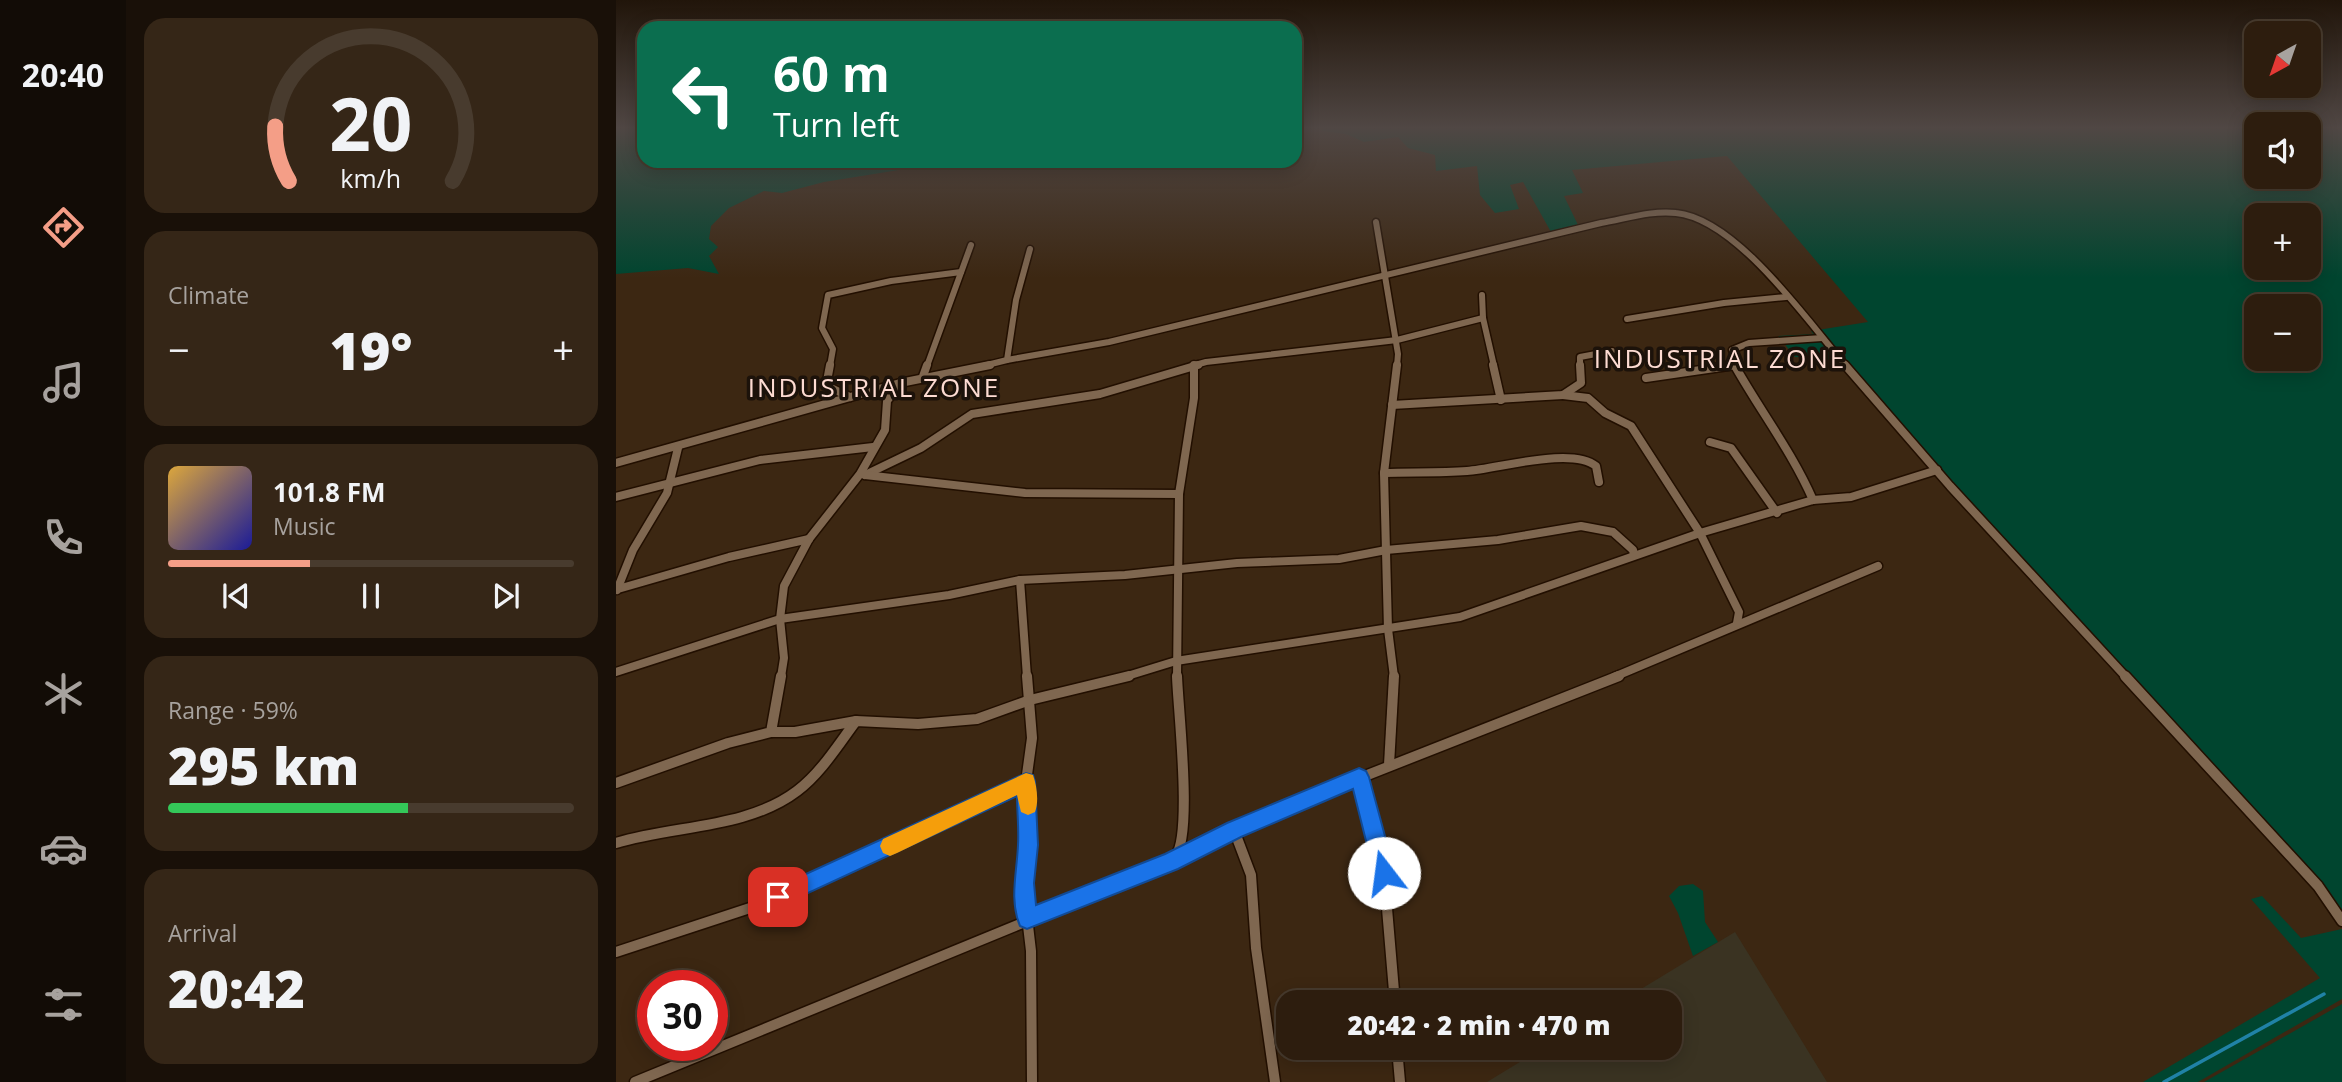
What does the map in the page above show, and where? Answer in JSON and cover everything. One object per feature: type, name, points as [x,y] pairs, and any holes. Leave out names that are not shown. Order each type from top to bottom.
[{"type":"street","points":[[616,463],[678,448],[900,383],[1109,342],[1255,304],[1387,276],[1601,223],[1663,212],[1678,212],[1704,218],[1718,227],[1774,278],[1786,297],[1937,470],[2261,828],[2318,886],[2342,921]]},
{"type":"street","points":[[1376,222],[1397,341],[1397,376],[1384,473],[1388,629],[1394,674],[1389,765]]},
{"type":"street","points":[[922,379],[971,245]]},
{"type":"street","points":[[1007,360],[1016,300],[1030,248]]},
{"type":"street","points":[[850,397],[831,388],[827,381],[833,349],[822,328],[828,295],[891,281],[961,272]]},
{"type":"street","points":[[1482,295],[1483,318],[1501,400]]},
{"type":"street","points":[[1627,319],[1724,303],[1786,297]]},
{"type":"street","points":[[862,475],[921,448],[972,414],[1100,394],[1194,365],[1397,341],[1483,318]]},
{"type":"street","points":[[1813,500],[1795,459],[1764,416],[1735,366],[1732,350],[1749,342],[1822,338]]},
{"type":"street","points":[[1563,395],[1581,383],[1580,356],[1612,351]]},
{"type":"street","points":[[1171,862],[1180,851],[1184,816],[1176,661],[1180,569],[1179,494],[1194,398],[1194,365]]},
{"type":"street","points":[[1646,378],[1735,366]]},
{"type":"street","points":[[771,732],[784,658],[780,619],[784,586],[790,570],[809,539],[862,475],[873,447],[885,430],[887,401],[900,383]]},
{"type":"street","points":[[1392,405],[1563,395],[1588,398],[1605,413],[1614,415],[1631,426],[1654,457],[1700,533],[1739,612],[1737,623]]},
{"type":"street","points":[[1710,442],[1731,448],[1777,513]]},
{"type":"street","points":[[616,496],[760,460],[873,447]]},
{"type":"street","points":[[617,591],[633,550],[670,484],[678,448]]},
{"type":"street","points":[[1384,473],[1468,471],[1560,458],[1591,462],[1596,466],[1599,482]]},
{"type":"street","points":[[616,783],[728,743],[771,732],[794,732],[856,721],[918,724],[977,719],[1030,700],[1100,684],[1176,661],[1460,617],[1700,533],[1777,513],[1813,500],[1843,499],[1937,470]]},
{"type":"street","points":[[862,475],[1025,493],[1179,494]]},
{"type":"street","points":[[616,672],[780,619],[935,597],[1020,580],[1339,559],[1386,550],[1498,540],[1581,526],[1613,532],[1633,550],[1634,555]]},
{"type":"street","points":[[617,591],[809,539]]},
{"type":"street","points":[[635,1082],[1171,862],[1234,830],[1359,777],[1645,665],[1737,623],[1878,566]]},
{"type":"street","points":[[1020,580],[1032,737],[1026,782],[1028,845],[1023,883],[1031,951],[1032,1082]]},
{"type":"street","points":[[616,843],[751,813],[775,805],[809,780],[856,721]]},
{"type":"street","points":[[1359,777],[1384,873],[1394,990]]},
{"type":"street","points":[[616,952],[753,907],[803,887],[1026,782]]},
{"type":"street","points":[[1234,830],[1251,875],[1256,948],[1275,1082]]},
{"type":"street","points":[[1398,1060],[1400,1082]]},
{"type":"shaded area","points":[[1735,932],[1827,1082],[1487,1082],[1523,1060],[1682,1060],[1682,990],[1639,990]]},
{"type":"green space","points":[[616,177],[852,177],[782,193],[764,191],[729,208],[711,226],[709,239],[718,247],[709,256],[719,274],[688,268],[616,274]]},
{"type":"green space","points":[[1478,177],[1576,177],[1583,193],[1564,196],[1579,227],[1551,232],[1523,182],[1510,185],[1519,209],[1495,213],[1480,195]]},
{"type":"green space","points":[[1745,177],[2244,177],[2244,189],[2321,189],[2321,177],[2342,177],[2342,921],[2321,891],[1841,360],[1795,357],[1778,336],[1813,334],[1811,331],[1868,322]]},
{"type":"green space","points":[[1693,884],[1703,891],[1705,922],[1718,942],[1693,956],[1669,896],[1679,886]]},
{"type":"green space","points":[[2262,896],[2301,938],[2342,929],[2342,999],[2198,1082],[2143,1082],[2320,978],[2251,899]]},
{"type":"green space","points":[[2342,1004],[2342,1082],[2204,1082]]},
{"type":"waterway","points":[[2164,1082],[2324,994]]},
{"type":"slow traffic","points":[[890,846],[1026,782],[1028,806]]},
{"type":"district","name":"INDUSTRIAL ZONE","points":[[1720,359]]},
{"type":"district","name":"INDUSTRIAL ZONE","points":[[874,388]]},
{"type":"route","points":[[778,897],[828,877],[1026,782],[1028,845],[1023,883],[1027,919],[1171,862],[1234,830],[1359,777],[1384,873]]}]
